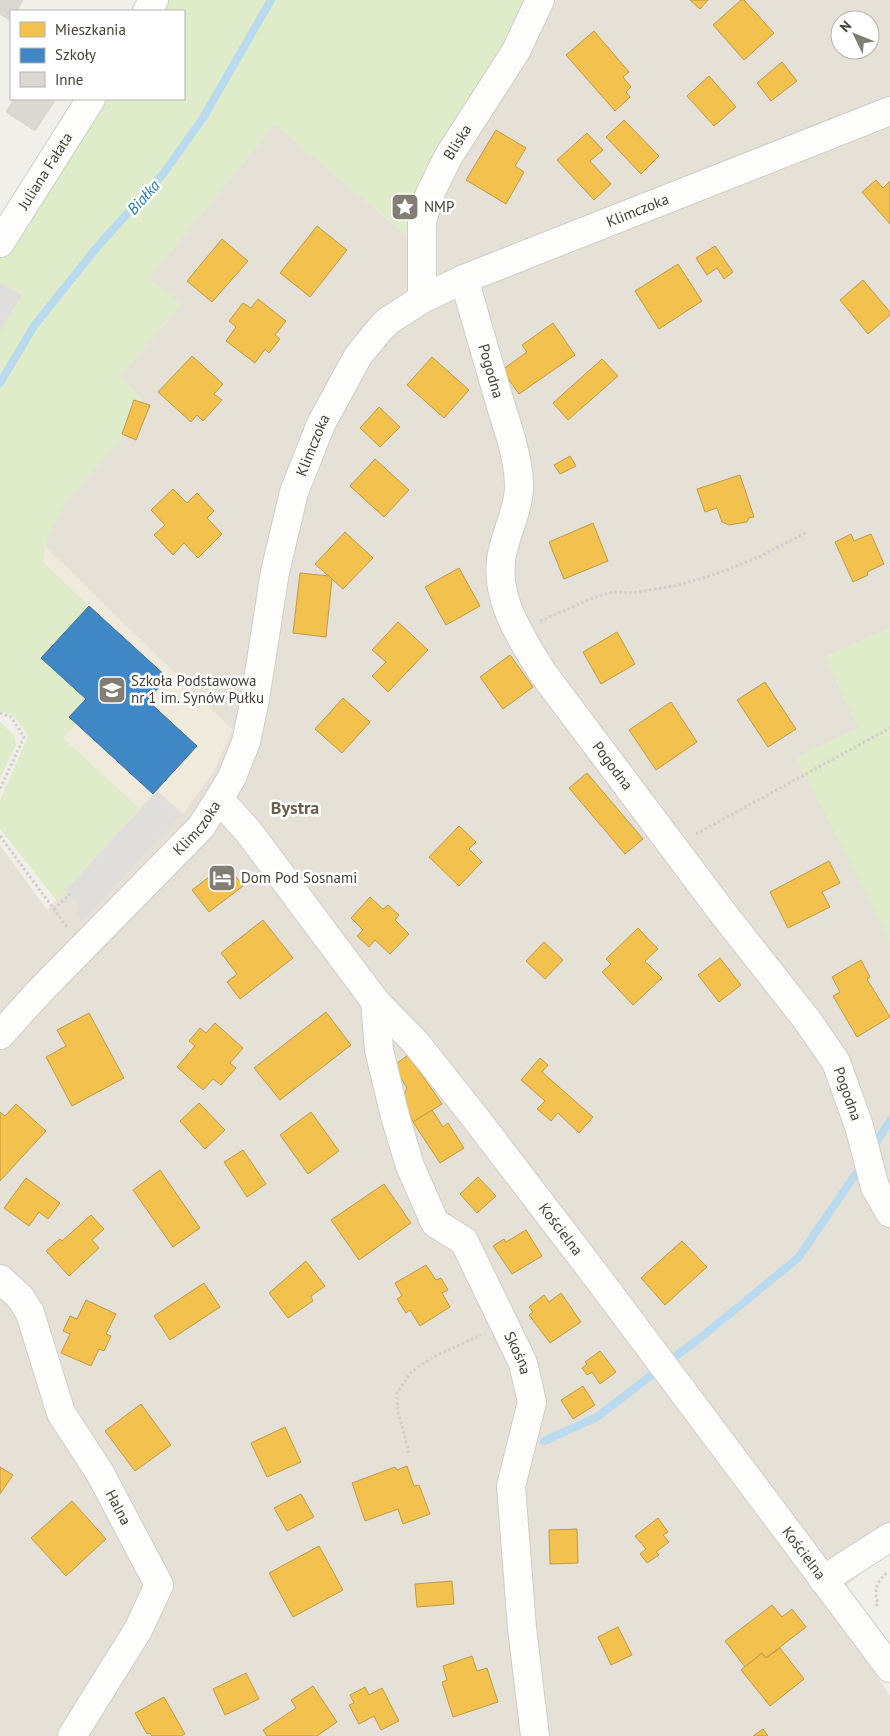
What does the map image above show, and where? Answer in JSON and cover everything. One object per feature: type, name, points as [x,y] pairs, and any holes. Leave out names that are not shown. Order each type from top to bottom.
[{"type":"street","name":"Bliska","points":[[422,299],[422,223],[428,198],[448,158],[516,51],[540,0]]},
{"type":"street","name":"Juliana Fałata","points":[[0,243],[91,100]]},
{"type":"street","name":"Klimczoka","points":[[0,1035],[201,827],[232,777],[246,742],[255,699],[275,572],[294,492],[318,432],[340,388],[364,348],[388,321],[422,299],[464,279],[890,111]]},
{"type":"street","name":"Pogodna","points":[[464,279],[514,453],[518,476],[519,495],[500,559],[499,575],[501,591],[517,631],[542,672],[722,912],[807,1020],[836,1062],[875,1187],[890,1212]]},
{"type":"street","name":"Kościelna","points":[[219,799],[248,831],[375,1001],[416,1043],[471,1112],[890,1668]]},
{"type":"street","name":"Skośna","points":[[375,1001],[379,1050],[395,1116],[410,1166],[435,1223],[464,1241],[523,1363],[532,1402],[511,1486],[522,1628],[535,1736]]},
{"type":"street","name":"Halna","points":[[0,1279],[20,1297],[30,1313],[60,1413],[100,1473],[159,1585],[138,1630],[72,1736]]},
{"type":"street","points":[[823,1580],[890,1537]]},
{"type":"path","points":[[517,631],[598,596],[614,592],[632,593],[679,585],[716,574],[759,557],[807,532]]},
{"type":"path","points":[[0,713],[11,717],[24,737],[0,789]]},
{"type":"path","points":[[674,846],[890,728]]},
{"type":"path","points":[[0,836],[82,948]]},
{"type":"path","points":[[54,910],[70,894]]},
{"type":"path","points":[[408,1453],[398,1412],[397,1393],[411,1372],[433,1357],[504,1324]]},
{"type":"path","points":[[857,1625],[878,1604],[875,1592],[879,1581],[890,1568]]},
{"type":"shaded area","points":[[540,0],[890,0],[890,628],[825,657],[859,728],[797,757],[890,940],[890,1550],[828,1601],[890,1696],[890,1736],[0,1736],[0,845],[47,910],[66,890],[44,547],[53,524],[69,497],[149,408],[120,376],[181,305],[149,278],[275,124],[423,249],[422,223]]},
{"type":"shaded area","points":[[0,282],[22,295],[0,332]]},
{"type":"shaded area","name":"Szkoła Podstawowa nr 1 im. Synów Pułku","points":[[43,544],[233,730],[214,771],[183,814],[157,790],[56,898],[0,808],[28,736]]},
{"type":"shaded area","points":[[158,792],[181,815],[81,922],[77,915],[77,902],[66,890]]},
{"type":"green space","points":[[154,0],[540,0],[448,157],[423,249],[275,124],[149,278],[181,305],[120,376],[149,408],[72,496],[63,508],[50,533],[43,562],[89,606],[41,658],[86,699],[69,717],[76,724],[63,738],[139,808],[57,901],[0,829],[0,800],[28,736],[13,715],[0,711],[0,332],[22,295],[0,282],[0,243],[90,100],[185,100],[185,10],[148,10]]},
{"type":"green space","points":[[890,628],[890,940],[796,757],[859,728],[825,657]]},
{"type":"green space","points":[[0,721],[15,737],[16,745],[0,778]]},
{"type":"building: Mieszkania","points":[[690,0],[708,0],[700,9]]},
{"type":"building: Mieszkania","points":[[741,0],[744,0],[774,33],[744,60],[713,25]]},
{"type":"building: Mieszkania","points":[[594,31],[629,72],[623,77],[631,87],[626,92],[630,97],[615,111],[566,55]]},
{"type":"building: Mieszkania","points":[[782,62],[797,81],[771,101],[757,83]]},
{"type":"building: Mieszkania","points":[[709,76],[736,107],[714,126],[687,96]]},
{"type":"building: Mieszkania","points":[[624,120],[659,156],[641,174],[606,137]]},
{"type":"building: Mieszkania","points":[[496,130],[526,148],[515,166],[524,172],[506,204],[466,180]]},
{"type":"building: Mieszkania","points":[[587,133],[603,150],[590,161],[611,184],[594,200],[557,160]]},
{"type":"building: Mieszkania","points":[[876,180],[883,188],[890,181],[890,224],[862,192]]},
{"type":"building: Mieszkania","points":[[317,226],[347,250],[310,297],[280,273]]},
{"type":"building: Mieszkania","points":[[222,239],[248,261],[212,302],[187,281]]},
{"type":"building: Mieszkania","points":[[715,246],[733,272],[724,279],[717,268],[707,275],[696,258]]},
{"type":"building: Mieszkania","points":[[678,264],[702,301],[659,329],[635,291]]},
{"type":"building: Mieszkania","points":[[863,280],[890,312],[890,315],[868,334],[840,300]]},
{"type":"building: Mieszkania","points":[[258,299],[286,321],[275,335],[280,339],[269,353],[265,349],[255,363],[226,341],[236,327],[229,321],[243,303],[251,308]]},
{"type":"building: Mieszkania","points":[[553,323],[575,355],[519,394],[502,370],[527,352],[522,345]]},
{"type":"building: Mieszkania","points":[[192,356],[223,384],[214,394],[222,400],[203,421],[197,415],[191,422],[158,392]]},
{"type":"building: Mieszkania","points":[[432,357],[469,390],[444,418],[407,385]]},
{"type":"building: Mieszkania","points":[[602,359],[618,376],[568,420],[553,403]]},
{"type":"building: Mieszkania","points":[[134,400],[150,405],[136,440],[122,434]]},
{"type":"building: Mieszkania","points":[[379,407],[400,427],[380,447],[360,428]]},
{"type":"building: Mieszkania","points":[[570,456],[576,466],[560,474],[554,465]]},
{"type":"building: Mieszkania","points":[[375,459],[409,490],[384,517],[350,486]]},
{"type":"building: Mieszkania","points":[[740,475],[754,517],[749,518],[747,522],[729,525],[722,522],[717,508],[705,512],[697,489]]},
{"type":"building: Mieszkania","points":[[173,489],[187,503],[197,493],[214,511],[207,518],[222,534],[198,558],[184,543],[173,555],[154,535],[165,525],[151,510]]},
{"type":"building: Mieszkania","points":[[593,523],[608,561],[564,579],[549,542]]},
{"type":"building: Mieszkania","points":[[345,532],[373,558],[343,589],[315,564]]},
{"type":"building: Mieszkania","points":[[851,534],[854,541],[871,534],[884,564],[867,572],[868,575],[853,582],[835,542]]},
{"type":"building: Mieszkania","points":[[459,568],[480,606],[446,625],[425,587]]},
{"type":"building: Mieszkania","points":[[300,573],[329,576],[332,579],[326,637],[293,633]]},
{"type":"building: Mieszkania","points":[[398,622],[428,650],[388,692],[372,676],[386,662],[372,650]]},
{"type":"building: Mieszkania","points":[[617,632],[635,664],[601,684],[583,652]]},
{"type":"building: Mieszkania","points":[[510,655],[533,687],[503,709],[480,677]]},
{"type":"building: Mieszkania","points":[[765,682],[796,729],[768,747],[737,700]]},
{"type":"building: Mieszkania","points":[[343,698],[370,722],[342,753],[315,729]]},
{"type":"building: Mieszkania","points":[[671,702],[697,742],[656,770],[629,730]]},
{"type":"building: Mieszkania","points":[[587,773],[643,839],[625,854],[569,788]]},
{"type":"building: Mieszkania","points":[[459,826],[476,842],[469,849],[482,862],[459,886],[429,857]]},
{"type":"building: Mieszkania","points":[[829,861],[840,883],[822,892],[830,907],[788,928],[770,892]]},
{"type":"building: Mieszkania","points":[[226,864],[243,886],[209,912],[192,890]]},
{"type":"building: Mieszkania","points":[[370,897],[383,909],[388,905],[399,915],[395,920],[409,934],[390,954],[375,940],[369,947],[357,936],[363,930],[351,918]]},
{"type":"building: Mieszkania","points":[[263,920],[293,958],[240,999],[227,982],[237,974],[221,953]]},
{"type":"building: Mieszkania","points":[[638,928],[658,949],[645,961],[662,978],[633,1005],[602,972],[611,964],[606,959]]},
{"type":"building: Mieszkania","points":[[544,942],[563,960],[545,979],[526,961]]},
{"type":"building: Mieszkania","points":[[720,958],[741,985],[719,1002],[698,975]]},
{"type":"building: Mieszkania","points":[[861,960],[870,977],[867,979],[890,1017],[857,1037],[833,996],[840,992],[832,977]]},
{"type":"building: Mieszkania","points":[[326,1012],[351,1045],[280,1100],[254,1068]]},
{"type":"building: Mieszkania","points":[[89,1013],[124,1078],[72,1106],[46,1057],[66,1046],[57,1030]]},
{"type":"building: Mieszkania","points":[[215,1023],[243,1048],[230,1063],[236,1068],[221,1085],[213,1079],[203,1090],[177,1067],[195,1046],[189,1041],[200,1028],[206,1033]]},
{"type":"building: Mieszkania","points":[[408,1055],[442,1104],[413,1122],[404,1102],[407,1088],[393,1066]]},
{"type":"building: Mieszkania","points":[[540,1058],[548,1065],[542,1072],[593,1117],[579,1133],[558,1113],[551,1121],[537,1109],[545,1101],[521,1080]]},
{"type":"building: Mieszkania","points":[[199,1103],[225,1130],[205,1149],[180,1121]]},
{"type":"building: Mieszkania","points":[[16,1104],[46,1131],[0,1181],[0,1112],[5,1116]]},
{"type":"building: Mieszkania","points":[[432,1110],[443,1127],[448,1123],[464,1148],[440,1163],[413,1122]]},
{"type":"building: Mieszkania","points":[[311,1112],[339,1151],[308,1174],[280,1135]]},
{"type":"building: Mieszkania","points":[[243,1150],[266,1184],[247,1197],[224,1162]]},
{"type":"building: Mieszkania","points":[[160,1170],[200,1228],[173,1247],[133,1190]]},
{"type":"building: Mieszkania","points":[[478,1177],[496,1196],[477,1213],[460,1194]]},
{"type":"building: Mieszkania","points":[[26,1178],[60,1203],[48,1219],[39,1212],[29,1226],[4,1208]]},
{"type":"building: Mieszkania","points":[[384,1184],[411,1223],[359,1260],[331,1220]]},
{"type":"building: Mieszkania","points":[[91,1215],[104,1229],[92,1240],[99,1248],[69,1276],[46,1251],[60,1239],[62,1241]]},
{"type":"building: Mieszkania","points":[[526,1230],[542,1256],[512,1274],[493,1246],[504,1239],[506,1242]]},
{"type":"building: Mieszkania","points":[[682,1241],[707,1267],[665,1305],[641,1278]]},
{"type":"building: Mieszkania","points":[[306,1261],[325,1286],[311,1296],[313,1301],[288,1318],[269,1293]]},
{"type":"building: Mieszkania","points":[[426,1265],[436,1280],[441,1278],[448,1290],[442,1293],[450,1307],[420,1326],[410,1310],[406,1313],[397,1299],[402,1296],[395,1283]]},
{"type":"building: Mieszkania","points":[[204,1283],[220,1307],[170,1340],[154,1316]]},
{"type":"building: Mieszkania","points":[[561,1293],[581,1322],[550,1343],[529,1315],[533,1312],[529,1307],[544,1295],[549,1302]]},
{"type":"building: Mieszkania","points":[[86,1300],[116,1314],[106,1334],[111,1336],[104,1351],[99,1349],[91,1366],[61,1353],[70,1334],[63,1331],[70,1316],[77,1319]]},
{"type":"building: Mieszkania","points":[[600,1351],[616,1372],[600,1384],[592,1372],[587,1375],[582,1368],[587,1364],[585,1362]]},
{"type":"building: Mieszkania","points":[[583,1386],[595,1405],[573,1419],[561,1400]]},
{"type":"building: Mieszkania","points":[[141,1404],[171,1445],[135,1471],[105,1431]]},
{"type":"building: Mieszkania","points":[[285,1427],[301,1462],[267,1477],[251,1443]]},
{"type":"building: Mieszkania","points":[[407,1466],[414,1486],[419,1485],[430,1514],[403,1524],[398,1509],[365,1521],[352,1483],[395,1467],[397,1470]]},
{"type":"building: Mieszkania","points":[[0,1467],[13,1475],[0,1494]]},
{"type":"building: Mieszkania","points":[[301,1494],[314,1517],[287,1531],[274,1508]]},
{"type":"building: Mieszkania","points":[[72,1501],[106,1539],[66,1576],[31,1538]]},
{"type":"building: Mieszkania","points":[[658,1518],[668,1532],[663,1535],[669,1542],[656,1552],[659,1555],[647,1563],[640,1554],[646,1549],[635,1536]]},
{"type":"building: Mieszkania","points":[[577,1529],[578,1563],[550,1564],[549,1530]]},
{"type":"building: Mieszkania","points":[[319,1546],[343,1590],[293,1617],[269,1573]]},
{"type":"building: Mieszkania","points":[[452,1581],[454,1604],[417,1607],[415,1584]]},
{"type":"building: Mieszkania","points":[[772,1605],[782,1617],[792,1609],[806,1627],[766,1658],[762,1653],[745,1667],[725,1641]]},
{"type":"building: Mieszkania","points":[[618,1627],[632,1655],[611,1665],[598,1637]]},
{"type":"building: Mieszkania","points":[[780,1648],[804,1679],[770,1706],[741,1670],[762,1653],[766,1658]]},
{"type":"building: Mieszkania","points":[[472,1656],[477,1671],[487,1668],[498,1702],[453,1717],[442,1682],[447,1680],[443,1666]]},
{"type":"building: Mieszkania","points":[[246,1673],[259,1699],[225,1715],[213,1689]]},
{"type":"building: Mieszkania","points":[[313,1686],[337,1722],[317,1736],[267,1736],[263,1730],[296,1708],[291,1700]]},
{"type":"building: Mieszkania","points":[[365,1687],[369,1695],[382,1688],[399,1721],[381,1730],[374,1716],[359,1724],[349,1705],[354,1703],[350,1695]]},
{"type":"building: Mieszkania","points":[[164,1697],[185,1734],[181,1736],[152,1736],[150,1733],[147,1734],[135,1713]]},
{"type":"building: Mieszkania","points":[[763,1729],[768,1736],[753,1736]]},
{"type":"building: Szkoły","points":[[89,606],[168,678],[147,700],[197,746],[153,794],[69,717],[86,699],[41,658]]},
{"type":"building: Inne","points":[[0,0],[23,0],[18,10],[10,10],[10,20],[0,14]]},
{"type":"building: Inne","points":[[13,100],[51,100],[54,102],[35,131],[6,112]]},
{"type":"waterway","name":"Białka","points":[[0,383],[34,326],[98,246],[163,174],[203,118],[271,0]]},
{"type":"waterway","points":[[872,1149],[890,1121]]},
{"type":"waterway","points":[[544,1441],[597,1417],[710,1330],[798,1258],[862,1165]]},
{"type":"place","name":"NMP","points":[[405,207]]},
{"type":"place","name":"Szkoła Podstawowa nr 1 im. Synów Pułku","points":[[112,690]]},
{"type":"place","name":"Dom Pod Sosnami","points":[[222,878]]},
{"type":"district","name":"Bystra","points":[[295,808]]}]
